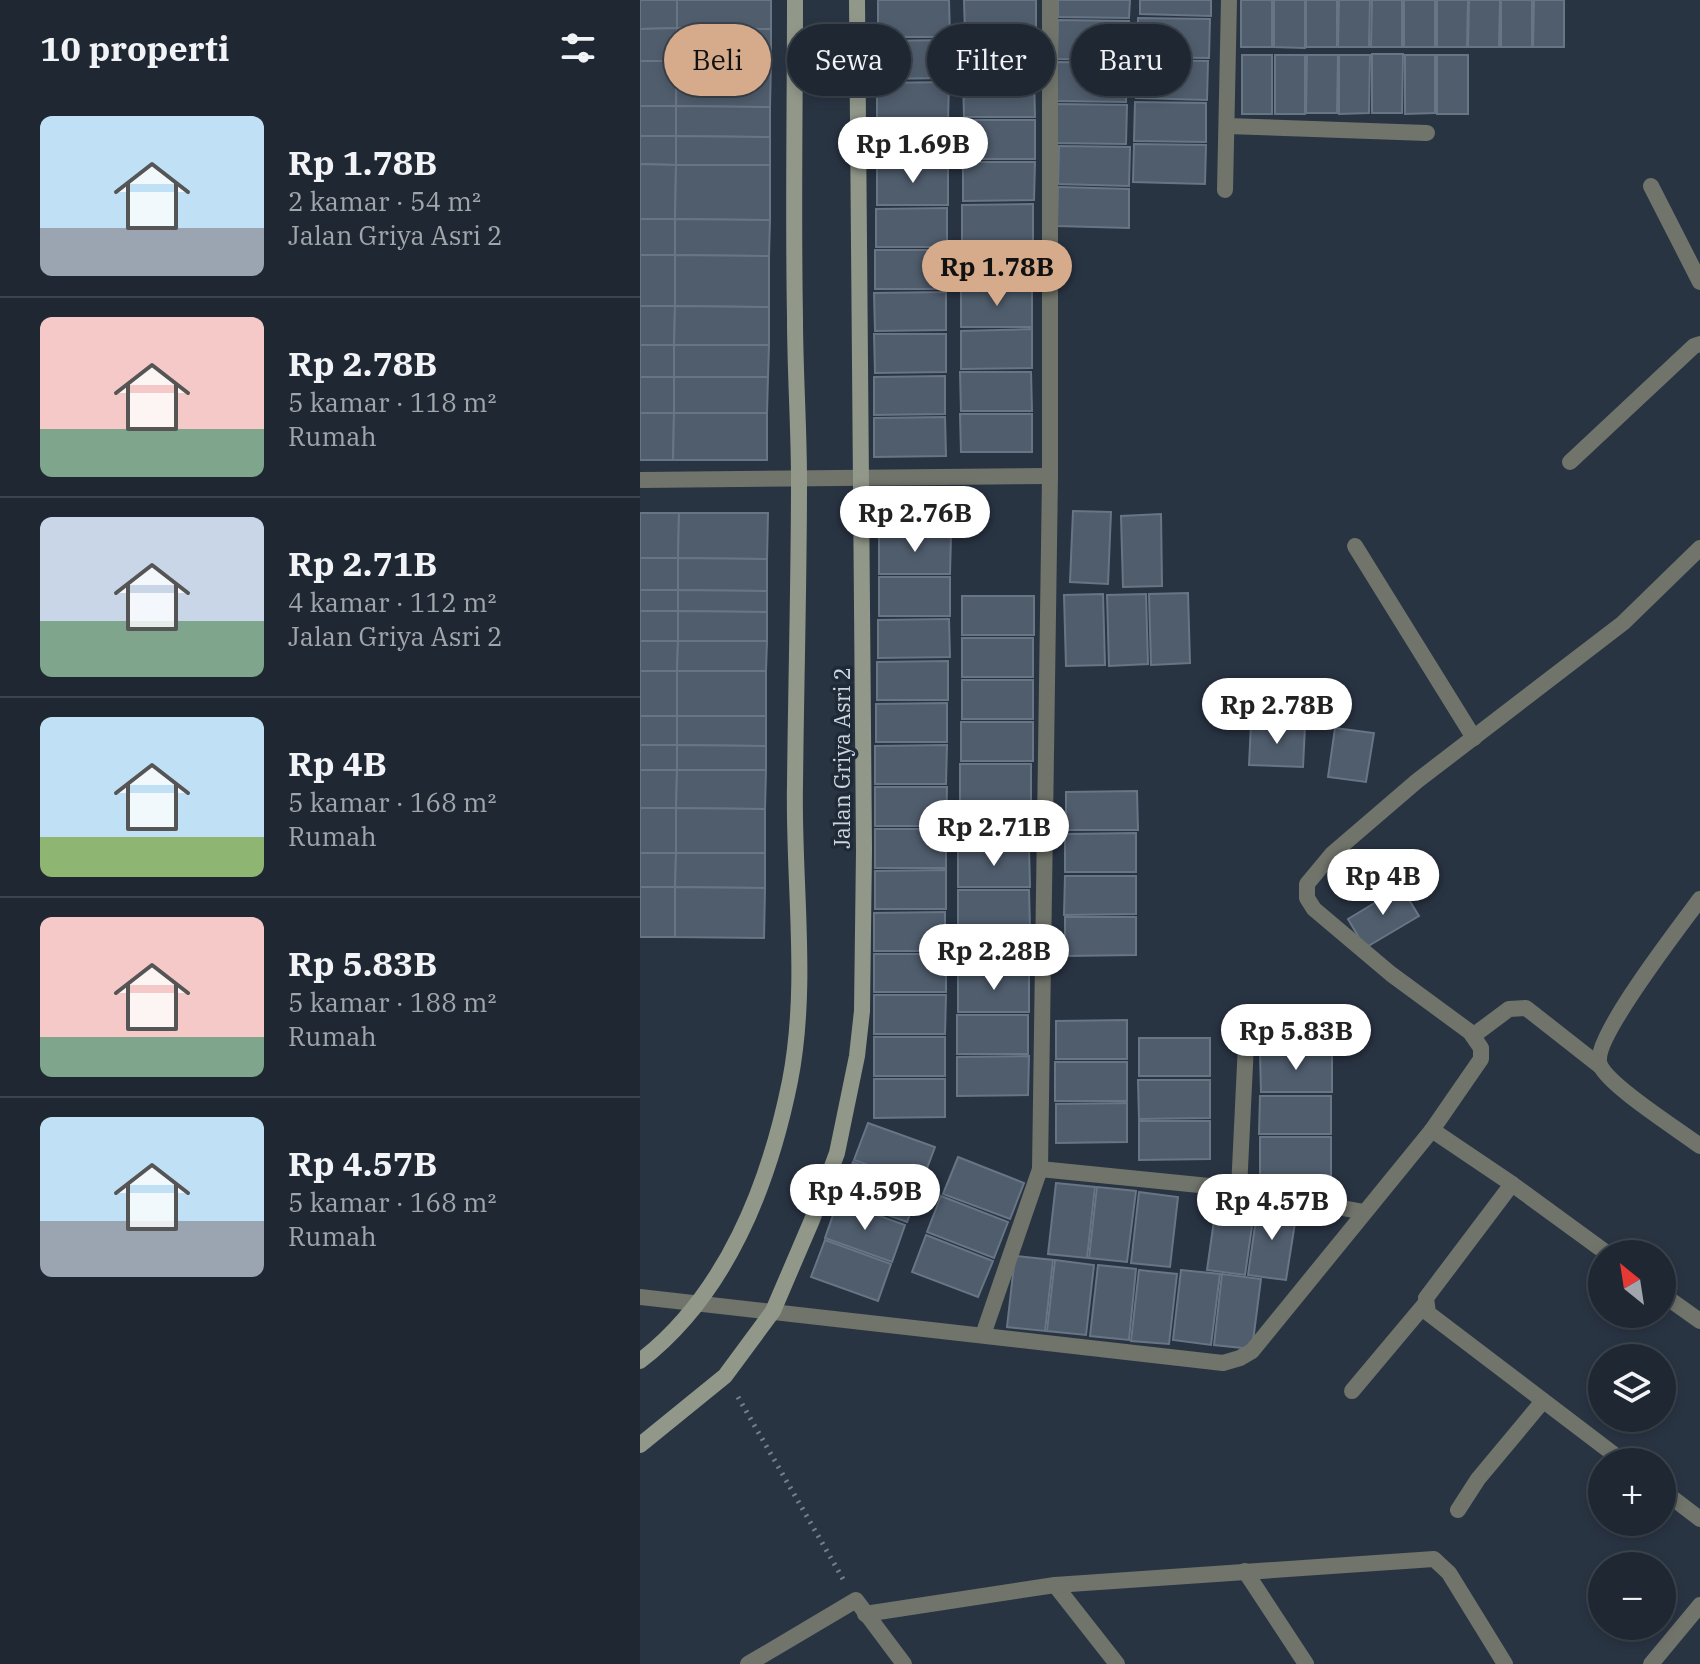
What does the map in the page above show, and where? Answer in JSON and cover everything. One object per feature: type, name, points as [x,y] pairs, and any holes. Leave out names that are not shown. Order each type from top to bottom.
[{"type":"street","name":"Jalan Griya Asri 2","points":[[640,1361],[705,1304],[739,1237],[764,1176],[780,1125],[796,1040],[799,979],[794,794],[802,478],[795,318],[795,0]]},
{"type":"street","name":"Jalan Griya Asri 2","points":[[640,1445],[725,1376],[768,1311],[812,1220],[837,1153],[857,1056],[862,1011],[864,821],[858,478],[857,0]]},
{"type":"street","points":[[983,1335],[1040,1169],[1050,476],[1050,0]]},
{"type":"street","points":[[1225,190],[1229,0]]},
{"type":"street","points":[[1227,126],[1427,133]]},
{"type":"street","points":[[1651,186],[1698,274]]},
{"type":"street","points":[[1570,462],[1694,346],[1700,344]]},
{"type":"street","points":[[640,480],[1050,476]]},
{"type":"street","points":[[1355,546],[1474,738]]},
{"type":"street","points":[[640,1297],[1223,1363],[1240,1358],[1264,1340],[1432,1130],[1481,1059],[1481,1048],[1474,1035],[1391,974],[1314,909],[1307,898],[1306,889],[1315,873],[1332,854],[1417,781],[1623,623],[1700,548]]},
{"type":"street","points":[[1600,1066],[1598,1058],[1602,1045],[1616,1018],[1700,899]]},
{"type":"street","points":[[1474,1035],[1509,1009],[1526,1008],[1600,1066],[1621,1088],[1700,1146]]},
{"type":"street","points":[[1239,1189],[1246,1044],[1263,1026],[1309,1022]]},
{"type":"street","points":[[1432,1130],[1589,1240]]},
{"type":"street","points":[[1040,1169],[1239,1189],[1364,1212]]},
{"type":"street","points":[[1512,1184],[1426,1298],[1428,1313],[1605,1448]]},
{"type":"street","points":[[1352,1391],[1425,1304]]},
{"type":"street","points":[[1676,1304],[1700,1321]]},
{"type":"street","points":[[1458,1510],[1486,1469],[1543,1401]]},
{"type":"street","points":[[1676,1501],[1700,1519]]},
{"type":"street","points":[[748,1664],[860,1607],[1055,1585],[1434,1559],[1449,1573],[1505,1664]]},
{"type":"street","points":[[1245,1571],[1306,1664]]},
{"type":"street","points":[[1055,1585],[1117,1664]]},
{"type":"street","points":[[1651,1664],[1700,1605]]},
{"type":"street","points":[[860,1607],[904,1664]]},
{"type":"path","points":[[725,1376],[860,1607]]},
{"type":"building","points":[[640,0],[677,0],[677,24],[664,24],[664,28],[640,29]]},
{"type":"building","points":[[677,0],[771,0],[771,24],[677,24]]},
{"type":"building","points":[[878,0],[949,0],[950,24],[927,24],[927,37],[911,37],[911,24],[878,24]]},
{"type":"building","points":[[964,0],[1036,0],[1036,24],[965,24]]},
{"type":"building","points":[[1058,0],[1130,0],[1129,18],[1058,17]]},
{"type":"building","points":[[1140,0],[1211,0],[1211,16],[1140,14]]},
{"type":"building","points":[[1241,0],[1272,0],[1272,47],[1241,47]]},
{"type":"building","points":[[1274,0],[1305,0],[1305,48],[1274,47]]},
{"type":"building","points":[[1306,0],[1337,0],[1337,47],[1306,47]]},
{"type":"building","points":[[1339,0],[1370,0],[1369,47],[1338,47]]},
{"type":"building","points":[[1372,0],[1402,0],[1402,47],[1371,47]]},
{"type":"building","points":[[1404,0],[1435,0],[1435,47],[1404,47]]},
{"type":"building","points":[[1437,0],[1468,0],[1467,47],[1437,47]]},
{"type":"building","points":[[1469,0],[1500,0],[1499,47],[1468,47]]},
{"type":"building","points":[[1501,0],[1532,0],[1532,47],[1501,47]]},
{"type":"building","points":[[1534,0],[1564,0],[1564,47],[1533,47]]},
{"type":"building","points":[[1138,18],[1210,19],[1209,58],[1191,58],[1191,24],[1138,24]]},
{"type":"building","points":[[1058,20],[1129,21],[1129,24],[1071,24],[1071,59],[1057,59]]},
{"type":"building","points":[[664,28],[664,61],[640,61],[640,29]]},
{"type":"building","points":[[927,40],[927,78],[911,79],[911,41]]},
{"type":"building","points":[[1372,54],[1403,54],[1402,113],[1372,113]]},
{"type":"building","points":[[1242,55],[1272,55],[1272,114],[1242,114]]},
{"type":"building","points":[[1275,55],[1305,55],[1305,114],[1275,114]]},
{"type":"building","points":[[1307,55],[1338,55],[1337,113],[1306,113]]},
{"type":"building","points":[[1339,55],[1370,55],[1369,113],[1339,114]]},
{"type":"building","points":[[1405,55],[1435,55],[1435,113],[1405,114]]},
{"type":"building","points":[[1437,55],[1468,55],[1468,114],[1437,114]]},
{"type":"building","points":[[640,61],[664,61],[664,96],[676,96],[676,106],[640,106]]},
{"type":"building","points":[[1191,61],[1208,61],[1207,100],[1136,98],[1191,96]]},
{"type":"building","points":[[1056,62],[1071,62],[1071,96],[1126,96],[1126,102],[1055,101]]},
{"type":"building","points":[[927,82],[927,96],[949,96],[948,121],[877,121],[877,96],[911,96],[911,83]]},
{"type":"building","points":[[676,96],[770,96],[770,107],[676,106]]},
{"type":"building","points":[[963,96],[1034,96],[1035,117],[964,117]]},
{"type":"building","points":[[1135,102],[1206,103],[1206,142],[1134,141]]},
{"type":"building","points":[[1055,104],[1127,105],[1126,144],[1054,143]]},
{"type":"building","points":[[640,106],[676,106],[676,136],[640,136]]},
{"type":"building","points":[[676,106],[770,107],[770,137],[676,136]]},
{"type":"building","points":[[963,120],[1035,120],[1035,159],[964,159]]},
{"type":"building","points":[[949,123],[949,162],[877,163],[877,125]]},
{"type":"building","points":[[640,136],[676,136],[676,165],[640,164]]},
{"type":"building","points":[[676,136],[770,137],[770,165],[676,165]]},
{"type":"building","points":[[1134,144],[1206,145],[1205,184],[1133,182]]},
{"type":"building","points":[[1059,146],[1130,147],[1129,186],[1058,184]]},
{"type":"building","points":[[963,162],[1035,162],[1034,200],[963,201]]},
{"type":"building","points":[[640,164],[676,165],[675,219],[640,219]]},
{"type":"building","points":[[676,165],[770,165],[770,220],[675,219]]},
{"type":"building","points":[[948,165],[948,205],[877,205],[877,166]]},
{"type":"building","points":[[1058,187],[1129,189],[1129,228],[1057,226]]},
{"type":"building","points":[[1033,204],[1033,243],[962,244],[962,205]]},
{"type":"building","points":[[947,208],[947,247],[876,247],[876,209]]},
{"type":"building","points":[[640,219],[675,219],[675,255],[640,255]]},
{"type":"building","points":[[675,219],[770,220],[769,256],[675,255]]},
{"type":"building","points":[[1033,246],[1033,284],[961,285],[961,247]]},
{"type":"building","points":[[875,250],[946,250],[946,289],[875,289]]},
{"type":"building","points":[[640,255],[675,255],[675,306],[640,306]]},
{"type":"building","points":[[675,255],[769,256],[769,307],[675,306]]},
{"type":"building","points":[[1032,288],[1032,327],[961,327],[961,289]]},
{"type":"building","points":[[946,292],[946,330],[875,331],[874,293]]},
{"type":"building","points":[[640,306],[675,306],[674,345],[640,345]]},
{"type":"building","points":[[675,306],[769,307],[769,345],[674,345]]},
{"type":"building","points":[[1032,329],[1032,368],[961,369],[961,331]]},
{"type":"building","points":[[874,334],[946,334],[946,372],[875,373]]},
{"type":"building","points":[[640,345],[674,345],[674,377],[640,377]]},
{"type":"building","points":[[674,345],[769,345],[768,377],[674,377]]},
{"type":"building","points":[[960,372],[1031,372],[1032,411],[961,411]]},
{"type":"building","points":[[945,376],[945,414],[874,415],[874,377]]},
{"type":"building","points":[[640,377],[674,377],[674,413],[640,413]]},
{"type":"building","points":[[674,377],[768,377],[767,413],[674,413]]},
{"type":"building","points":[[640,413],[674,413],[673,460],[640,460]]},
{"type":"building","points":[[674,413],[767,413],[767,460],[673,460]]},
{"type":"building","points":[[960,414],[1032,414],[1032,452],[961,452]]},
{"type":"building","points":[[945,417],[946,456],[874,457],[874,418]]},
{"type":"building","points":[[951,493],[951,532],[879,532],[880,494]]},
{"type":"building","points":[[1073,511],[1111,512],[1108,584],[1070,582]]},
{"type":"building","points":[[640,513],[679,513],[678,558],[640,558]]},
{"type":"building","points":[[679,513],[768,513],[767,559],[678,558]]},
{"type":"building","points":[[1161,514],[1162,586],[1123,587],[1121,516]]},
{"type":"building","points":[[879,535],[951,535],[950,574],[879,574]]},
{"type":"building","points":[[640,558],[678,558],[678,590],[640,590]]},
{"type":"building","points":[[678,558],[767,559],[767,591],[678,590]]},
{"type":"building","points":[[879,577],[950,577],[950,616],[879,616]]},
{"type":"building","points":[[640,590],[678,590],[678,611],[640,611]]},
{"type":"building","points":[[678,590],[767,591],[767,612],[678,611]]},
{"type":"building","points":[[1188,593],[1190,663],[1151,665],[1149,594]]},
{"type":"building","points":[[1103,594],[1105,665],[1066,666],[1064,595]]},
{"type":"building","points":[[1146,594],[1148,664],[1109,666],[1107,595]]},
{"type":"building","points":[[962,596],[1034,596],[1034,635],[962,635]]},
{"type":"building","points":[[640,611],[678,611],[678,641],[640,641]]},
{"type":"building","points":[[678,611],[767,612],[767,641],[678,641]]},
{"type":"building","points":[[949,619],[950,657],[878,658],[878,620]]},
{"type":"building","points":[[962,638],[1033,638],[1033,677],[962,677]]},
{"type":"building","points":[[640,641],[678,641],[677,671],[640,671]]},
{"type":"building","points":[[678,641],[767,641],[766,671],[677,671]]},
{"type":"building","points":[[948,661],[948,700],[877,700],[877,662]]},
{"type":"building","points":[[640,671],[677,671],[677,716],[640,716]]},
{"type":"building","points":[[677,671],[766,671],[766,716],[677,716]]},
{"type":"building","points":[[962,680],[1033,680],[1033,719],[962,719]]},
{"type":"building","points":[[947,703],[947,742],[876,742],[876,704]]},
{"type":"building","points":[[640,716],[677,716],[677,745],[640,745]]},
{"type":"building","points":[[677,716],[766,716],[766,746],[677,745]]},
{"type":"building","points":[[961,722],[1033,722],[1033,761],[961,761]]},
{"type":"building","points":[[1251,724],[1305,726],[1303,767],[1249,765]]},
{"type":"building","points":[[1335,728],[1374,733],[1366,782],[1328,777]]},
{"type":"building","points":[[640,745],[677,745],[677,770],[640,770]]},
{"type":"building","points":[[677,745],[766,746],[766,770],[677,770]]},
{"type":"building","points":[[947,745],[946,784],[875,784],[875,746]]},
{"type":"building","points":[[960,764],[1031,764],[1031,803],[960,804]]},
{"type":"building","points":[[640,770],[677,770],[676,808],[640,808]]},
{"type":"building","points":[[677,770],[766,770],[765,809],[676,808]]},
{"type":"building","points":[[875,787],[947,787],[946,826],[875,826]]},
{"type":"building","points":[[1137,791],[1138,830],[1066,830],[1066,792]]},
{"type":"building","points":[[959,806],[1030,806],[1030,845],[959,845]]},
{"type":"building","points":[[640,808],[676,808],[676,853],[640,853]]},
{"type":"building","points":[[676,808],[765,809],[765,853],[676,853]]},
{"type":"building","points":[[875,829],[946,829],[946,868],[875,868]]},
{"type":"building","points":[[1136,833],[1136,872],[1065,872],[1065,834]]},
{"type":"building","points":[[958,848],[1029,848],[1030,887],[958,887]]},
{"type":"building","points":[[640,853],[676,853],[675,887],[640,887]]},
{"type":"building","points":[[676,853],[765,853],[765,888],[675,887]]},
{"type":"building","points":[[946,870],[946,909],[875,909],[875,871]]},
{"type":"building","points":[[1065,876],[1136,876],[1136,914],[1064,915]]},
{"type":"building","points":[[640,887],[675,887],[675,937],[640,937]]},
{"type":"building","points":[[675,887],[765,888],[764,938],[675,937]]},
{"type":"building","points":[[1401,887],[1419,916],[1365,948],[1348,919]]},
{"type":"building","points":[[958,890],[1029,890],[1030,929],[958,929]]},
{"type":"building","points":[[945,912],[945,951],[874,951],[874,913]]},
{"type":"building","points":[[1065,917],[1136,917],[1136,955],[1065,956]]},
{"type":"building","points":[[957,932],[1029,932],[1029,971],[957,971]]},
{"type":"building","points":[[874,954],[946,954],[946,992],[874,992]]},
{"type":"building","points":[[958,973],[1029,973],[1029,1012],[958,1012]]},
{"type":"building","points":[[874,995],[946,995],[945,1034],[874,1034]]},
{"type":"building","points":[[957,1015],[1028,1015],[1028,1054],[957,1054]]},
{"type":"building","points":[[1127,1020],[1127,1059],[1056,1059],[1056,1021]]},
{"type":"building","points":[[874,1037],[945,1037],[945,1076],[874,1076]]},
{"type":"building","points":[[1139,1038],[1210,1038],[1210,1076],[1139,1076]]},
{"type":"building","points":[[1260,1053],[1332,1053],[1332,1092],[1261,1092]]},
{"type":"building","points":[[1029,1056],[1028,1095],[957,1096],[957,1057]]},
{"type":"building","points":[[1055,1062],[1127,1062],[1127,1101],[1055,1101]]},
{"type":"building","points":[[874,1079],[945,1079],[945,1117],[874,1118]]},
{"type":"building","points":[[1138,1080],[1210,1080],[1210,1118],[1139,1119]]},
{"type":"building","points":[[1260,1096],[1331,1096],[1331,1134],[1259,1134]]},
{"type":"building","points":[[1127,1103],[1127,1142],[1056,1143],[1056,1104]]},
{"type":"building","points":[[1139,1121],[1210,1121],[1210,1159],[1139,1160]]},
{"type":"building","points":[[868,1123],[935,1147],[921,1184],[854,1160]]},
{"type":"building","points":[[1260,1137],[1331,1137],[1331,1175],[1260,1176]]},
{"type":"building","points":[[958,1157],[1024,1183],[1010,1219],[943,1194]]},
{"type":"building","points":[[853,1162],[921,1186],[907,1222],[840,1198]]},
{"type":"building","points":[[1056,1183],[1095,1187],[1087,1258],[1048,1254]]},
{"type":"building","points":[[1097,1187],[1136,1191],[1127,1262],[1089,1258]]},
{"type":"building","points":[[1139,1192],[1178,1197],[1170,1267],[1131,1263]]},
{"type":"building","points":[[941,1196],[1008,1222],[994,1258],[927,1232]]},
{"type":"building","points":[[1217,1199],[1255,1205],[1245,1275],[1207,1270]]},
{"type":"building","points":[[838,1201],[905,1225],[892,1262],[825,1238]]},
{"type":"building","points":[[1258,1205],[1297,1210],[1286,1280],[1248,1275]]},
{"type":"building","points":[[926,1235],[993,1261],[978,1297],[912,1272]]},
{"type":"building","points":[[825,1240],[891,1264],[878,1301],[811,1277]]},
{"type":"building","points":[[1015,1256],[1053,1260],[1045,1331],[1007,1327]]},
{"type":"building","points":[[1055,1260],[1094,1265],[1086,1335],[1047,1331]]},
{"type":"building","points":[[1098,1265],[1136,1269],[1129,1340],[1090,1336]]},
{"type":"building","points":[[1139,1270],[1177,1274],[1169,1344],[1131,1341]]},
{"type":"building","points":[[1181,1270],[1220,1274],[1211,1345],[1173,1340]]},
{"type":"building","points":[[1222,1274],[1261,1279],[1252,1349],[1214,1345]]}]
